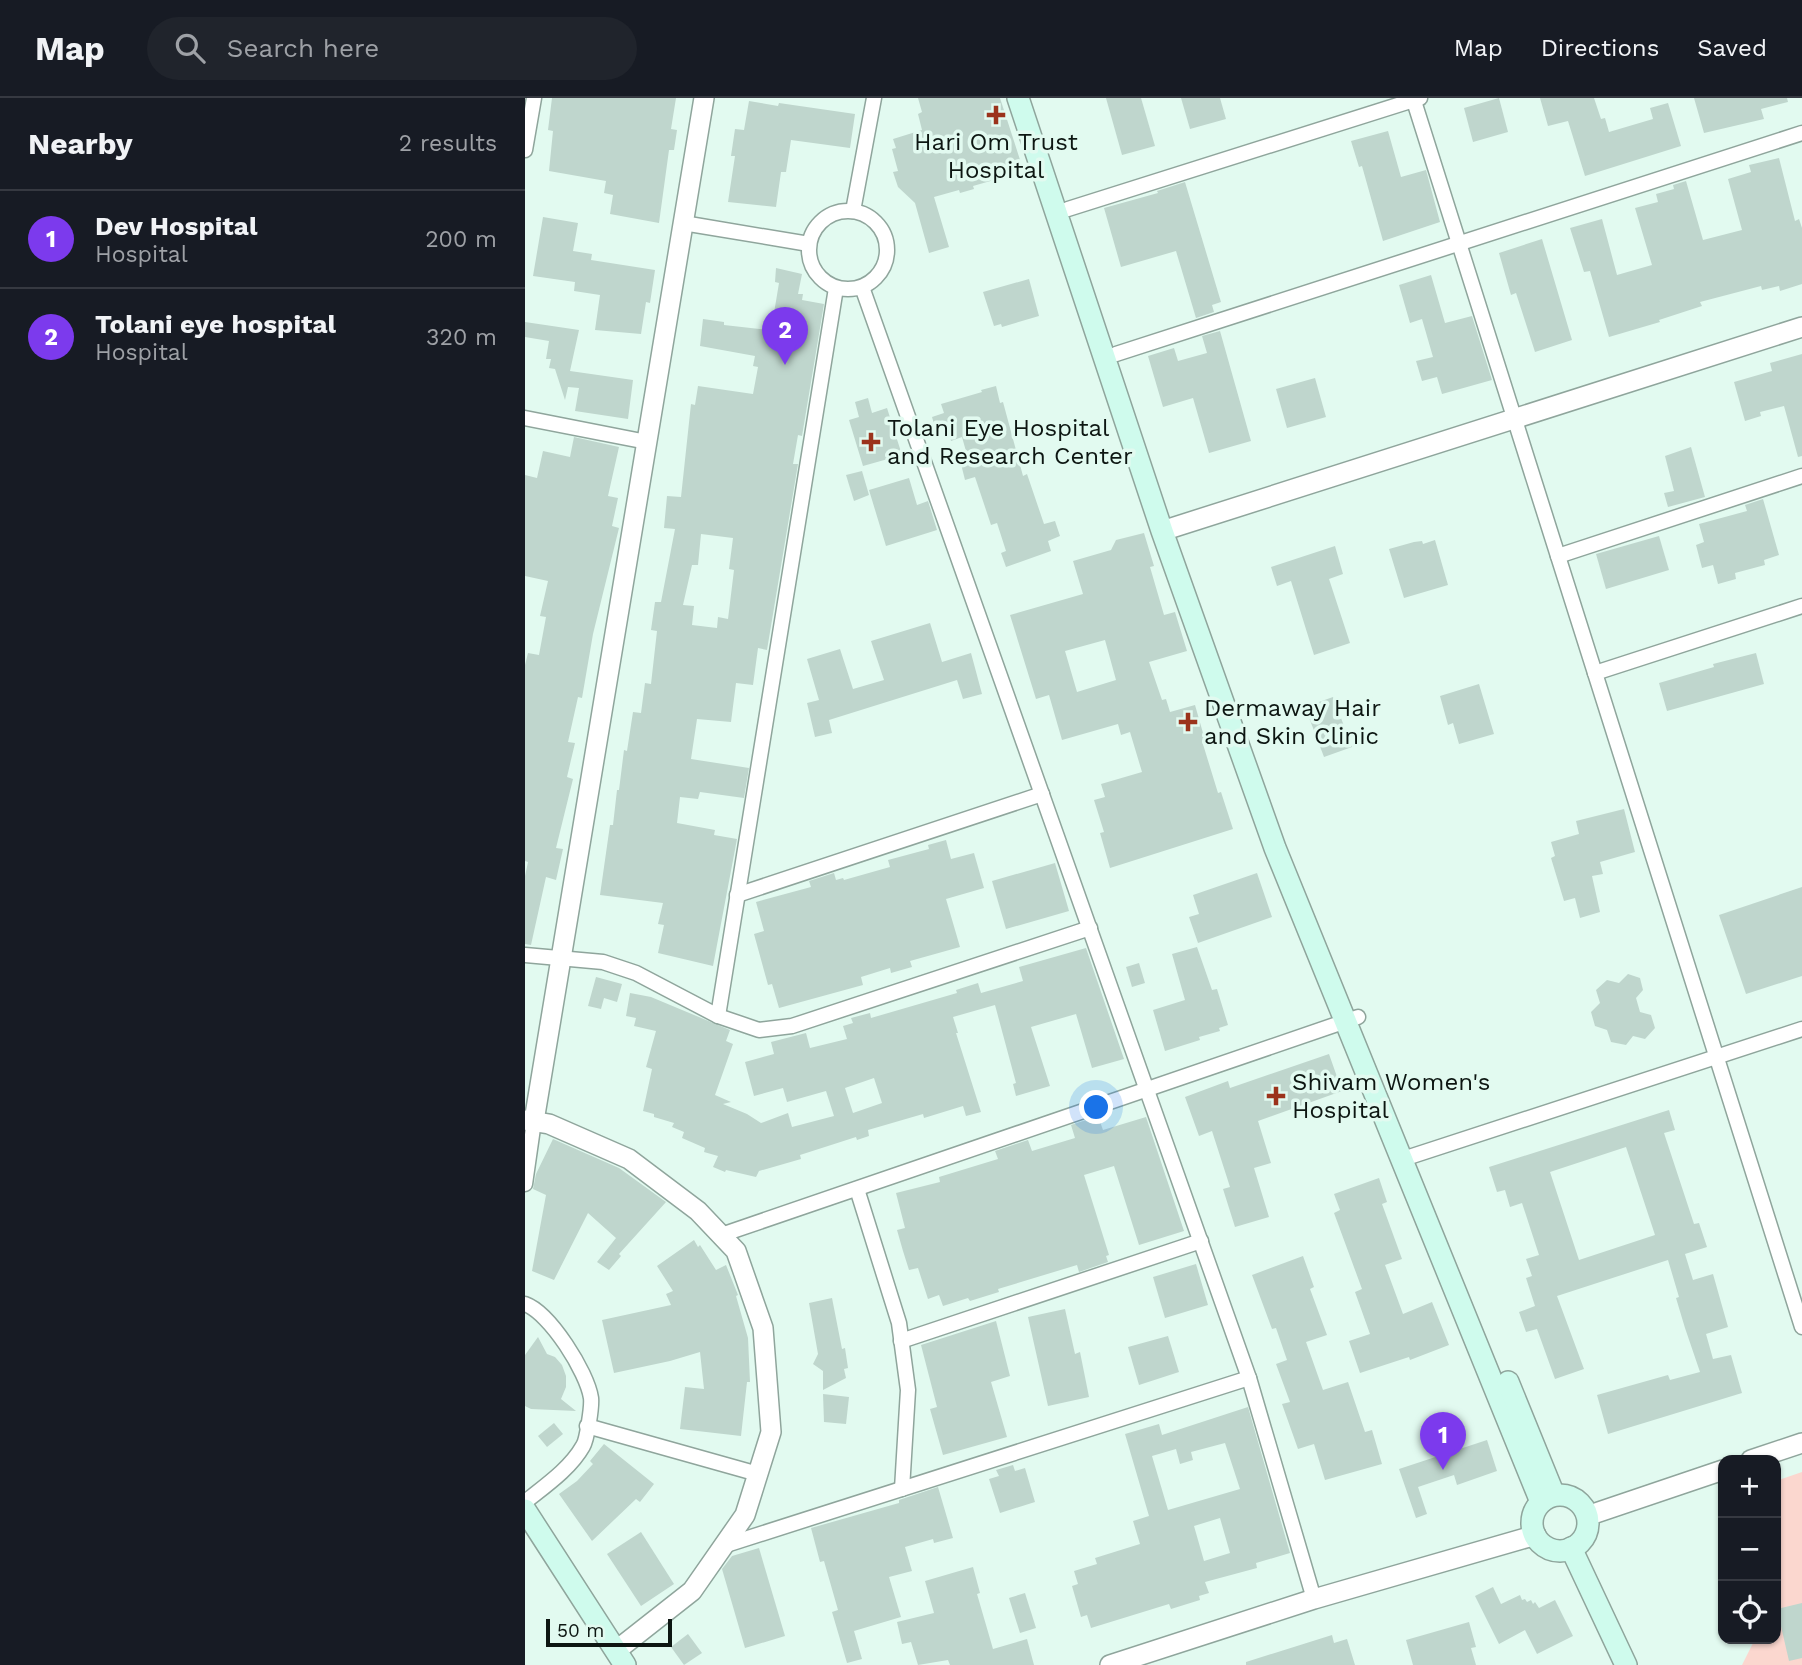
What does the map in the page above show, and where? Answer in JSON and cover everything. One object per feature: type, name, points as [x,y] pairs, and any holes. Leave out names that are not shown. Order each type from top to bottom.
[{"type":"main road","points":[[1018,98],[1275,848],[1352,1019],[1548,1498]]},
{"type":"main road","points":[[1032,98],[1116,354],[1168,530]]},
{"type":"main road","points":[[1568,1496],[1583,1507],[1587,1516],[1585,1535],[1571,1548],[1552,1550],[1543,1545],[1536,1535],[1532,1520],[1535,1510],[1548,1498],[1568,1496]]},
{"type":"main road","points":[[525,1510],[621,1657]]},
{"type":"main road","points":[[1571,1548],[1624,1661]]},
{"type":"street","points":[[525,150],[534,98]]},
{"type":"street","points":[[525,1184],[529,1121],[561,957],[704,98]]},
{"type":"street","points":[[853,211],[874,98]]},
{"type":"street","points":[[1068,209],[1416,99],[1459,244],[1802,1326]]},
{"type":"street","points":[[1116,354],[1802,133]]},
{"type":"street","points":[[853,211],[869,217],[879,226],[886,241],[887,256],[882,270],[872,282],[862,287],[842,289],[836,288],[816,274],[810,259],[809,244],[815,228],[824,218],[839,212],[853,211]]},
{"type":"street","points":[[683,223],[809,244]]},
{"type":"street","points":[[862,287],[1249,1378],[1314,1599]]},
{"type":"street","points":[[718,1016],[836,288]]},
{"type":"street","points":[[1168,530],[1802,327]]},
{"type":"street","points":[[525,418],[647,442]]},
{"type":"street","points":[[1558,556],[1802,476]]},
{"type":"street","points":[[1595,673],[1802,606]]},
{"type":"street","points":[[737,895],[1042,794]]},
{"type":"street","points":[[525,955],[603,961],[636,973],[718,1016],[759,1030],[792,1027],[1090,928]]},
{"type":"street","points":[[721,1236],[1352,1019]]},
{"type":"street","points":[[1408,1157],[1802,1029]]},
{"type":"street","points":[[529,1121],[549,1124],[629,1159],[698,1211],[736,1251],[763,1328],[771,1432],[745,1515],[692,1591],[621,1657]]},
{"type":"street","points":[[857,1189],[899,1323],[908,1391],[902,1489]]},
{"type":"street","points":[[901,1340],[1201,1241]]},
{"type":"street","points":[[525,1304],[537,1309],[573,1352],[591,1399],[584,1444],[554,1479],[525,1502]]},
{"type":"street","points":[[723,1546],[1249,1378]]},
{"type":"street","points":[[587,1426],[758,1474]]},
{"type":"street","points":[[1767,1455],[1802,1443]]},
{"type":"street","points":[[1587,1516],[1718,1472]]},
{"type":"street","points":[[1110,1665],[1314,1599],[1536,1535]]},
{"type":"shaded area","points":[[1802,1472],[1802,1665],[1742,1665],[1752,1644],[1781,1644],[1781,1479]]},
{"type":"building","points":[[552,98],[676,98],[671,129],[677,130],[674,150],[669,150],[659,223],[610,214],[613,195],[604,193],[606,181],[549,171],[553,131],[548,130]]},
{"type":"building","points":[[918,98],[1000,98],[1023,169],[973,186],[974,189],[934,197],[949,247],[929,253],[915,203],[898,187],[893,172],[898,171],[892,149],[896,148],[893,139],[922,130],[918,114],[922,112]]},
{"type":"building","points":[[1106,98],[1141,98],[1155,146],[1122,155]]},
{"type":"building","points":[[1181,98],[1220,98],[1226,119],[1190,129]]},
{"type":"building","points":[[1499,98],[1508,132],[1473,142],[1464,108]]},
{"type":"building","points":[[1540,98],[1594,98],[1609,132],[1653,119],[1650,108],[1668,103],[1681,146],[1585,176],[1568,121],[1548,126]]},
{"type":"building","points":[[1694,98],[1787,98],[1788,102],[1761,109],[1764,119],[1704,133]]},
{"type":"building","points":[[749,101],[855,114],[850,148],[791,140],[786,172],[781,172],[776,207],[728,202],[735,156],[731,156],[735,129],[744,130]]},
{"type":"building","points":[[1388,131],[1401,177],[1426,170],[1440,222],[1383,241],[1362,166],[1359,167],[1351,141]]},
{"type":"building","points":[[1779,158],[1795,221],[1799,219],[1802,228],[1802,284],[1780,291],[1779,286],[1762,290],[1761,286],[1700,302],[1702,306],[1609,337],[1590,271],[1584,272],[1570,228],[1602,219],[1617,275],[1652,265],[1635,208],[1658,202],[1656,194],[1674,189],[1673,185],[1686,181],[1703,240],[1742,230],[1728,179],[1751,172],[1749,165]]},
{"type":"building","points":[[1185,182],[1221,302],[1212,305],[1214,312],[1196,318],[1176,251],[1121,267],[1104,208],[1158,193],[1157,191]]},
{"type":"building","points":[[543,217],[578,223],[573,251],[592,254],[591,260],[655,270],[650,303],[646,302],[641,334],[595,330],[600,295],[574,291],[575,282],[533,276]]},
{"type":"building","points":[[1542,239],[1572,340],[1535,352],[1516,293],[1511,295],[1499,253]]},
{"type":"building","points":[[776,268],[802,274],[798,294],[803,294],[802,300],[824,304],[802,436],[798,435],[793,464],[798,464],[767,650],[758,648],[753,685],[736,683],[731,722],[697,719],[691,759],[749,768],[744,798],[700,792],[698,799],[680,797],[677,823],[715,830],[714,835],[737,839],[713,966],[658,953],[664,925],[658,924],[663,903],[600,895],[610,825],[613,825],[624,750],[627,751],[633,712],[641,713],[645,683],[651,684],[657,631],[651,630],[655,602],[661,602],[675,529],[664,528],[667,496],[681,497],[691,404],[695,405],[698,386],[753,394],[758,367],[753,366],[755,356],[700,346],[703,319],[724,322],[724,325],[768,330],[769,324],[772,325],[779,283],[775,282]],"holes":[[[701,534],[733,538],[729,569],[734,570],[728,619],[718,617],[717,628],[692,625],[694,606],[683,605],[692,565],[698,565]]]},
{"type":"building","points":[[1431,275],[1445,323],[1472,316],[1492,380],[1442,394],[1437,377],[1422,381],[1416,361],[1433,357],[1422,319],[1410,323],[1399,285]]},
{"type":"building","points":[[1029,279],[1039,316],[1002,327],[1001,324],[994,326],[983,292]]},
{"type":"building","points":[[525,322],[579,330],[570,371],[633,380],[628,419],[575,411],[579,388],[568,387],[565,400],[555,369],[549,368],[551,359],[546,359],[549,341],[525,337]]},
{"type":"building","points":[[1220,331],[1251,441],[1209,453],[1193,398],[1163,407],[1148,356],[1174,348],[1178,361],[1207,353],[1202,336]]},
{"type":"building","points":[[1802,354],[1802,456],[1798,457],[1784,406],[1760,412],[1761,416],[1745,421],[1734,382],[1772,371],[1770,363]]},
{"type":"building","points":[[1315,378],[1326,417],[1287,428],[1276,389]]},
{"type":"building","points":[[996,386],[1000,403],[1003,402],[1023,476],[1027,474],[1044,524],[1055,521],[1060,536],[1048,541],[1051,551],[1006,567],[1001,553],[1006,551],[997,523],[991,525],[975,477],[965,480],[961,464],[969,462],[962,437],[951,441],[948,431],[937,434],[932,417],[944,413],[941,404]]},
{"type":"building","points":[[868,398],[872,413],[887,408],[902,455],[863,466],[849,420],[859,417],[855,402]]},
{"type":"building","points":[[574,437],[619,447],[608,496],[618,498],[612,526],[619,528],[593,634],[582,698],[578,697],[568,742],[575,743],[567,777],[573,779],[556,848],[563,849],[556,880],[546,877],[531,945],[525,944],[525,876],[528,862],[525,861],[525,665],[528,653],[539,655],[546,617],[540,616],[548,581],[525,576],[525,475],[537,478],[543,451],[570,457]]},
{"type":"building","points":[[1691,447],[1705,497],[1668,507],[1664,493],[1674,491],[1665,456]]},
{"type":"building","points":[[862,471],[869,495],[854,501],[846,475]]},
{"type":"building","points":[[909,478],[917,505],[928,501],[937,530],[886,546],[869,490]]},
{"type":"building","points":[[1763,499],[1779,555],[1764,560],[1765,565],[1735,573],[1736,579],[1718,584],[1713,565],[1702,568],[1696,545],[1704,542],[1699,524],[1747,511],[1745,505]]},
{"type":"building","points":[[1144,533],[1154,566],[1150,567],[1164,615],[1175,612],[1187,651],[1149,662],[1162,700],[1166,699],[1170,712],[1195,705],[1205,740],[1202,741],[1218,793],[1221,792],[1233,829],[1110,868],[1100,833],[1104,832],[1094,800],[1105,797],[1101,784],[1142,772],[1130,732],[1121,735],[1118,724],[1062,740],[1049,695],[1036,699],[1010,615],[1083,594],[1073,561],[1111,550],[1116,540]],"holes":[[[1105,640],[1116,680],[1077,692],[1065,651]]]},
{"type":"building","points":[[1659,536],[1669,570],[1606,589],[1596,554]]},
{"type":"building","points":[[1435,540],[1448,585],[1404,598],[1389,549]]},
{"type":"building","points":[[1335,546],[1343,574],[1329,579],[1350,643],[1314,655],[1291,581],[1277,586],[1271,567]]},
{"type":"building","points":[[930,623],[942,662],[971,653],[982,694],[963,699],[957,680],[829,720],[832,733],[815,737],[807,703],[819,700],[807,659],[840,649],[853,689],[884,680],[871,641]]},
{"type":"building","points":[[1756,653],[1764,684],[1667,711],[1659,683],[1714,667],[1713,664]]},
{"type":"building","points":[[1479,684],[1494,734],[1459,744],[1453,723],[1448,725],[1440,696]]},
{"type":"building","points":[[1333,697],[1352,747],[1324,757],[1305,707]]},
{"type":"building","points":[[1624,809],[1635,852],[1600,862],[1603,874],[1592,876],[1600,912],[1580,918],[1575,898],[1564,901],[1551,858],[1555,856],[1551,842],[1579,834],[1576,821]]},
{"type":"building","points":[[946,840],[951,859],[974,853],[984,888],[946,899],[960,947],[910,961],[912,967],[891,973],[890,968],[861,977],[863,985],[779,1008],[772,984],[768,985],[754,934],[764,931],[756,902],[811,887],[809,881],[834,873],[836,880],[844,880],[890,867],[888,860],[929,849],[928,845]]},
{"type":"building","points":[[1055,863],[1069,911],[1006,929],[992,881]]},
{"type":"building","points":[[1257,873],[1272,917],[1198,943],[1189,917],[1199,914],[1193,895]]},
{"type":"building","points":[[1802,887],[1802,976],[1746,994],[1719,915]]},
{"type":"building","points":[[1197,947],[1212,990],[1217,989],[1228,1025],[1219,1028],[1220,1031],[1199,1037],[1200,1040],[1165,1051],[1153,1010],[1185,1000],[1172,954]]},
{"type":"building","points":[[1086,948],[1124,1059],[1092,1068],[1076,1014],[1031,1027],[1050,1086],[1016,1096],[1013,1084],[1016,1083],[995,1005],[953,1017],[981,1112],[966,1116],[963,1106],[924,1118],[923,1114],[868,1130],[869,1136],[857,1140],[856,1137],[800,1155],[801,1159],[759,1171],[756,1177],[726,1170],[725,1172],[713,1167],[718,1156],[704,1152],[705,1148],[682,1138],[684,1132],[672,1127],[674,1123],[643,1111],[652,1069],[646,1067],[656,1031],[634,1026],[636,1018],[626,1016],[630,993],[651,997],[730,1030],[726,1041],[733,1044],[715,1095],[731,1102],[723,1104],[761,1123],[788,1113],[792,1127],[834,1116],[826,1091],[787,1102],[783,1088],[754,1096],[745,1062],[774,1054],[771,1042],[806,1033],[810,1048],[847,1039],[843,1026],[853,1023],[851,1018],[870,1013],[871,1018],[957,993],[956,990],[978,983],[981,993],[1023,981],[1019,967]],"holes":[[[874,1078],[882,1103],[853,1113],[845,1088]]]},
{"type":"building","points":[[1139,963],[1145,983],[1132,987],[1126,967]]},
{"type":"building","points":[[1628,974],[1640,978],[1643,990],[1636,998],[1640,1012],[1651,1015],[1655,1028],[1645,1039],[1633,1036],[1626,1045],[1611,1042],[1607,1030],[1595,1026],[1591,1012],[1600,1003],[1596,990],[1607,980],[1619,983]]},
{"type":"building","points":[[596,977],[622,984],[617,1002],[604,998],[601,1009],[588,1006]]},
{"type":"building","points":[[1329,1054],[1342,1091],[1258,1121],[1271,1163],[1254,1168],[1269,1217],[1235,1227],[1223,1189],[1230,1187],[1212,1131],[1199,1136],[1185,1097],[1228,1081],[1230,1088]]},
{"type":"building","points":[[1669,1110],[1675,1130],[1664,1133],[1694,1224],[1699,1223],[1707,1247],[1685,1254],[1693,1280],[1713,1274],[1728,1327],[1706,1334],[1713,1359],[1731,1355],[1742,1393],[1608,1434],[1597,1395],[1668,1375],[1670,1380],[1700,1372],[1676,1298],[1679,1297],[1668,1260],[1557,1296],[1584,1369],[1555,1379],[1537,1329],[1526,1332],[1519,1312],[1535,1306],[1526,1278],[1532,1276],[1526,1259],[1539,1255],[1522,1203],[1510,1207],[1505,1190],[1497,1192],[1489,1167]],"holes":[[[1626,1147],[1655,1235],[1579,1260],[1550,1172]]]},
{"type":"building","points":[[1098,1116],[1103,1130],[1146,1117],[1184,1231],[1139,1245],[1114,1166],[1084,1175],[1109,1255],[1106,1256],[1108,1262],[1079,1272],[1077,1265],[998,1289],[999,1292],[970,1301],[968,1298],[943,1306],[939,1295],[928,1299],[918,1268],[909,1270],[903,1251],[897,1230],[905,1228],[896,1193],[940,1182],[939,1177],[998,1159],[995,1151],[1028,1140],[1032,1151],[1075,1138],[1071,1125]]},
{"type":"building","points":[[553,1139],[619,1168],[666,1202],[619,1254],[621,1256],[609,1270],[597,1262],[616,1238],[588,1213],[554,1280],[532,1271],[546,1195],[533,1189],[536,1174]]},
{"type":"building","points":[[1379,1178],[1387,1202],[1382,1204],[1402,1259],[1385,1265],[1403,1314],[1432,1302],[1449,1345],[1410,1360],[1409,1357],[1360,1373],[1349,1341],[1370,1334],[1355,1292],[1362,1289],[1334,1213],[1340,1210],[1334,1194]]},
{"type":"building","points":[[694,1240],[716,1270],[726,1265],[738,1295],[736,1296],[748,1338],[750,1382],[747,1382],[741,1436],[680,1429],[685,1387],[704,1389],[700,1352],[614,1373],[602,1320],[671,1305],[666,1294],[673,1291],[657,1266]]},
{"type":"building","points":[[1303,1256],[1314,1287],[1310,1289],[1327,1335],[1306,1342],[1323,1390],[1348,1382],[1365,1432],[1372,1430],[1382,1464],[1325,1480],[1314,1444],[1298,1449],[1282,1404],[1290,1402],[1276,1364],[1287,1360],[1252,1275]]},
{"type":"building","points":[[1196,1264],[1208,1305],[1165,1318],[1153,1277]]},
{"type":"building","points":[[832,1298],[848,1368],[844,1369],[846,1378],[823,1390],[823,1371],[813,1364],[818,1354],[809,1303]]},
{"type":"building","points":[[1065,1309],[1075,1354],[1080,1352],[1089,1397],[1048,1406],[1028,1317]]},
{"type":"building","points":[[996,1321],[1010,1376],[991,1382],[1007,1437],[943,1455],[930,1409],[937,1407],[921,1345]]},
{"type":"building","points":[[1168,1336],[1179,1372],[1139,1385],[1128,1347]]},
{"type":"building","points":[[538,1337],[547,1354],[555,1357],[562,1365],[566,1387],[561,1399],[576,1411],[531,1409],[525,1406],[525,1355]]},
{"type":"building","points":[[823,1394],[849,1397],[846,1424],[824,1422]]},
{"type":"building","points":[[1248,1407],[1290,1553],[1256,1563],[1257,1568],[1205,1582],[1209,1593],[1199,1596],[1200,1600],[1171,1609],[1169,1604],[1091,1628],[1087,1615],[1081,1617],[1072,1586],[1078,1584],[1074,1571],[1097,1564],[1095,1558],[1140,1544],[1133,1521],[1149,1516],[1125,1434],[1159,1424],[1162,1435]],"holes":[[[1225,1443],[1240,1489],[1168,1510],[1152,1456],[1176,1449],[1180,1464],[1193,1460],[1191,1452]],[[1220,1518],[1230,1553],[1204,1561],[1194,1526]]]},
{"type":"building","points":[[554,1423],[563,1434],[547,1447],[538,1436]]},
{"type":"building","points":[[1487,1440],[1497,1471],[1457,1485],[1454,1475],[1418,1487],[1427,1514],[1416,1518],[1399,1469]]},
{"type":"building","points":[[604,1444],[654,1484],[640,1502],[636,1499],[592,1541],[559,1494],[577,1481],[593,1464],[590,1461]]},
{"type":"building","points":[[1013,1465],[1015,1471],[1025,1468],[1035,1502],[1000,1513],[989,1479],[999,1476],[996,1470]]},
{"type":"building","points":[[938,1487],[953,1538],[934,1543],[933,1539],[905,1547],[912,1571],[889,1577],[901,1617],[854,1631],[862,1659],[847,1663],[832,1612],[838,1610],[811,1528],[899,1503],[899,1500]]},
{"type":"building","points":[[641,1532],[674,1584],[641,1606],[607,1554]]},
{"type":"building","points":[[759,1548],[785,1636],[745,1648],[722,1569],[732,1556]]},
{"type":"building","points":[[973,1567],[980,1593],[977,1594],[993,1649],[1027,1639],[1034,1665],[950,1665],[948,1660],[918,1665],[911,1642],[902,1644],[897,1622],[934,1613],[925,1581]]},
{"type":"building","points":[[1493,1587],[1501,1604],[1520,1595],[1522,1600],[1531,1600],[1539,1608],[1555,1600],[1573,1636],[1537,1654],[1525,1630],[1499,1644],[1475,1596]]},
{"type":"building","points":[[1025,1593],[1036,1628],[1020,1633],[1009,1598]]},
{"type":"building","points":[[1802,1603],[1802,1658],[1789,1661],[1781,1626],[1781,1608]]},
{"type":"building","points":[[1469,1622],[1476,1647],[1471,1648],[1476,1665],[1413,1665],[1406,1640]]},
{"type":"building","points":[[688,1634],[702,1653],[684,1665],[671,1647]]},
{"type":"building","points":[[1332,1635],[1334,1643],[1347,1639],[1355,1665],[1246,1665],[1246,1662]]},
{"type":"place","name":"Hari Om Trust Hospital","points":[[996,115]]},
{"type":"place","name":"Tolani eye hospital","points":[[785,365]]},
{"type":"place","name":"Tolani Eye Hospital and Research Center","points":[[871,442]]},
{"type":"place","name":"Dermaway Hair and Skin Clinic","points":[[1188,722]]},
{"type":"place","name":"Shivam Women's Hospital","points":[[1276,1096]]},
{"type":"place","name":"Dev Hospital","points":[[1443,1470]]}]
